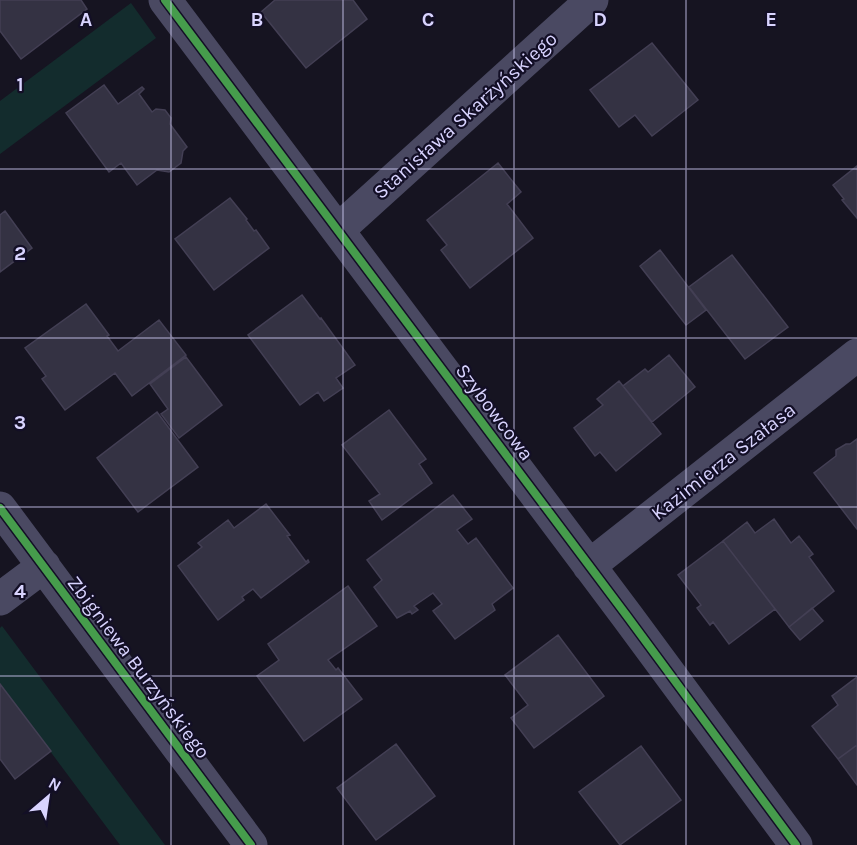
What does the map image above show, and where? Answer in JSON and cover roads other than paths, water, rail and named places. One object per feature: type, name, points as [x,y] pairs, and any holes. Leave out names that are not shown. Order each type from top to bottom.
[{"type":"street","name":"Stanisława Skarżyńskiego","points":[[338,230],[592,0]]},
{"type":"street","name":"Szybowcowa","points":[[167,1],[796,845]]},
{"type":"street","name":"Kazimierza Szałasa","points":[[589,566],[857,355]]},
{"type":"street","name":"Zbigniewa Burzyńskiego","points":[[0,508],[251,845]]},
{"type":"street","points":[[0,599],[44,566]]}]
